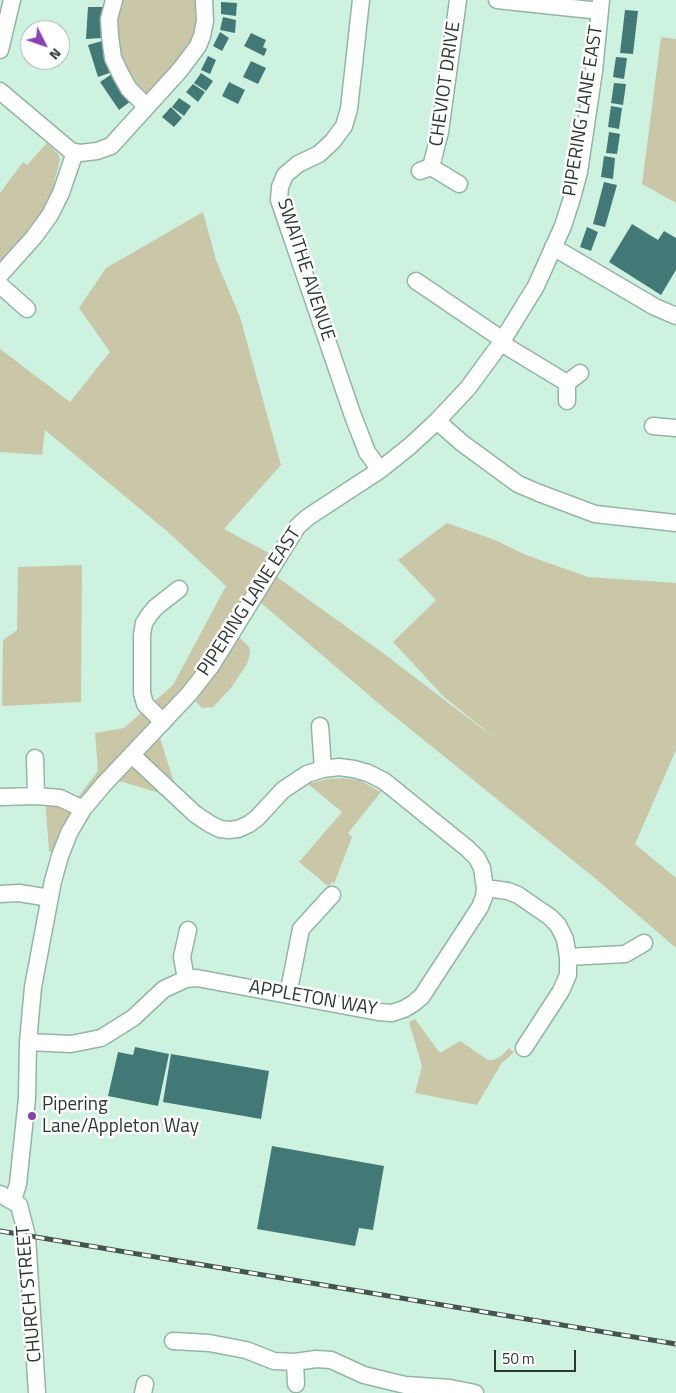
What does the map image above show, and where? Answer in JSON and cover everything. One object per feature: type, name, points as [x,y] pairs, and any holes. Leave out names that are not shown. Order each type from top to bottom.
[{"type":"street","points":[[0,50],[12,0]]},
{"type":"street","points":[[114,0],[109,19],[113,58],[130,89],[146,106]]},
{"type":"street","points":[[0,91],[71,151],[97,151],[111,146],[180,70],[198,46],[205,21],[204,0]]},
{"type":"street","name":"SWAITHE AVENUE","points":[[361,0],[349,109],[344,126],[334,140],[319,154],[298,164],[285,175],[280,187],[279,200],[353,416],[367,452],[380,470]]},
{"type":"street","name":"CHEVIOT DRIVE","points":[[458,0],[440,132],[425,169],[459,184]]},
{"type":"street","points":[[497,0],[600,6]]},
{"type":"street","name":"PIPERING LANE EAST","points":[[6,1197],[18,1184],[26,1108],[28,1042],[33,987],[50,898],[60,856],[69,833],[83,809],[104,784],[189,694],[210,666],[297,527],[308,517],[380,470],[410,446],[468,388],[502,342],[536,286],[563,226],[579,172],[594,71],[600,6]]},
{"type":"street","points":[[0,275],[48,219],[61,193],[75,152]]},
{"type":"street","points":[[553,247],[655,307],[676,316]]},
{"type":"street","points":[[416,281],[502,342],[574,378],[567,401]]},
{"type":"street","points":[[0,285],[27,310]]},
{"type":"street","points":[[437,421],[462,443],[518,484],[539,494],[595,514],[676,523]]},
{"type":"street","points":[[653,426],[676,428]]},
{"type":"street","points":[[163,722],[145,704],[142,693],[142,635],[144,623],[150,614],[179,589]]},
{"type":"street","points":[[320,726],[324,768]]},
{"type":"street","points":[[34,754],[36,796]]},
{"type":"street","points":[[132,754],[195,814],[220,829],[229,830],[238,829],[249,824],[293,782],[307,774],[324,768],[340,767],[354,769],[384,780],[472,854],[482,868],[485,888],[508,891],[518,895],[550,917],[558,925],[565,939],[568,975],[561,992],[524,1048]]},
{"type":"street","points":[[0,797],[36,796],[60,798],[83,809]]},
{"type":"street","name":"APPLETON WAY","points":[[28,1042],[71,1044],[101,1038],[133,1018],[164,989],[186,979],[206,980],[378,1012],[392,1013],[404,1009],[422,996],[480,907],[485,888]]},
{"type":"street","points":[[0,894],[19,893],[50,898]]},
{"type":"street","points":[[288,995],[301,929],[332,895]]},
{"type":"street","points":[[186,979],[182,957],[188,930]]},
{"type":"street","points":[[568,958],[625,954],[644,943]]},
{"type":"street","name":"CHURCH STREET","points":[[6,1197],[19,1205],[27,1236],[37,1393]]},
{"type":"street","points":[[173,1341],[209,1343],[246,1350],[274,1361],[331,1360],[364,1375],[404,1389],[450,1388],[475,1393]]},
{"type":"street","points":[[295,1362],[296,1384]]},
{"type":"shaded area","points":[[120,0],[200,0],[195,40],[149,96],[128,74],[118,52],[117,25]]},
{"type":"shaded area","points":[[661,37],[676,39],[676,203],[642,184]]},
{"type":"shaded area","points":[[47,143],[58,154],[60,160],[54,183],[56,187],[44,213],[7,258],[0,262],[0,193],[23,162],[27,165]]},
{"type":"shaded area","points":[[203,212],[216,260],[240,317],[281,465],[224,529],[278,558],[270,572],[383,653],[501,743],[444,697],[393,642],[436,600],[398,560],[447,523],[495,540],[526,555],[588,577],[676,583],[676,750],[635,844],[676,878],[676,948],[596,879],[384,708],[254,597],[233,631],[249,647],[250,654],[247,664],[231,688],[213,707],[202,708],[189,694],[157,728],[179,799],[110,778],[60,856],[49,851],[45,797],[73,804],[98,771],[95,733],[124,728],[173,685],[226,586],[168,532],[45,430],[42,455],[0,452],[0,349],[70,402],[110,352],[79,308],[106,268]]},
{"type":"shaded area","points":[[82,565],[81,702],[2,706],[3,640],[17,630],[18,567]]},
{"type":"shaded area","points":[[344,778],[359,780],[381,792],[348,833],[352,837],[334,884],[332,882],[329,887],[299,862],[342,812],[308,784],[327,779]]},
{"type":"shaded area","points":[[415,1019],[440,1053],[460,1041],[488,1060],[501,1056],[509,1048],[514,1052],[501,1064],[477,1105],[415,1093],[422,1066],[409,1022]]},
{"type":"building","points":[[221,2],[237,3],[236,16],[221,14]]},
{"type":"building","points":[[88,7],[104,7],[102,38],[86,39]]},
{"type":"building","points":[[625,10],[638,11],[633,54],[620,53]]},
{"type":"building","points":[[223,17],[236,20],[235,33],[220,30]]},
{"type":"building","points":[[220,32],[229,38],[222,51],[213,46]]},
{"type":"building","points":[[251,33],[266,40],[263,47],[267,49],[264,56],[244,46]]},
{"type":"building","points":[[102,41],[112,72],[98,77],[88,45]]},
{"type":"building","points":[[208,56],[216,60],[210,74],[201,70]]},
{"type":"building","points":[[616,57],[627,58],[624,79],[613,77]]},
{"type":"building","points":[[251,61],[266,68],[258,84],[243,77]]},
{"type":"building","points":[[201,73],[213,81],[206,91],[194,83]]},
{"type":"building","points":[[112,74],[131,101],[119,110],[100,82]]},
{"type":"building","points":[[229,82],[245,90],[238,104],[222,96]]},
{"type":"building","points":[[614,83],[626,84],[623,105],[611,103]]},
{"type":"building","points":[[193,84],[205,92],[198,102],[186,92]]},
{"type":"building","points":[[179,98],[191,106],[184,116],[172,107]]},
{"type":"building","points":[[611,106],[622,108],[619,129],[608,127]]},
{"type":"building","points":[[171,107],[182,118],[174,127],[162,117]]},
{"type":"building","points":[[609,132],[620,134],[617,154],[606,153]]},
{"type":"building","points":[[604,156],[615,158],[613,179],[601,177]]},
{"type":"building","points":[[604,182],[617,185],[605,227],[593,224]]},
{"type":"building","points":[[632,224],[658,240],[664,231],[676,238],[676,270],[661,295],[609,262]]},
{"type":"building","points":[[587,227],[598,232],[591,251],[580,247]]},
{"type":"building","points":[[135,1047],[169,1054],[158,1106],[108,1096],[118,1052],[133,1055]]},
{"type":"building","points":[[171,1054],[269,1071],[261,1119],[163,1102]]},
{"type":"building","points":[[272,1146],[384,1166],[373,1230],[359,1228],[355,1246],[257,1229]]},
{"type":"railway","points":[[0,1231],[676,1344]]},
{"type":"place","name":"Pipering Lane/Appleton Way","points":[[32,1116]]}]
